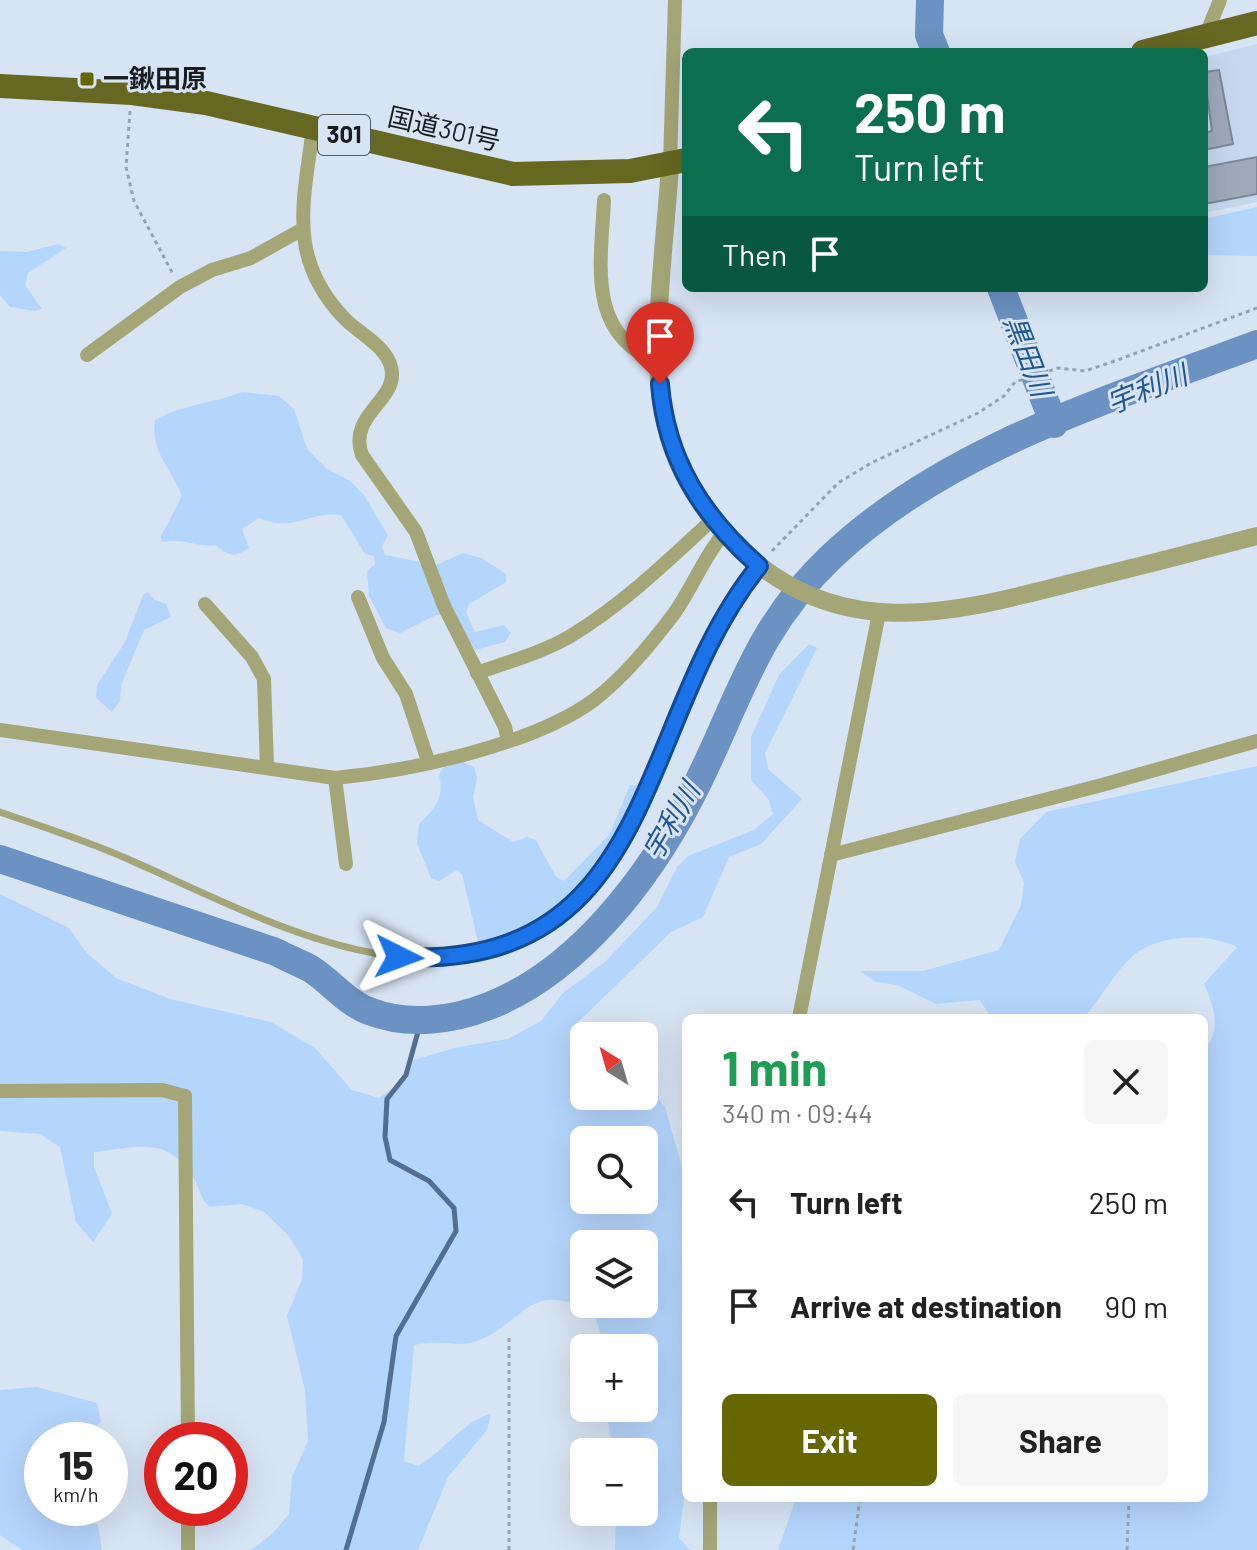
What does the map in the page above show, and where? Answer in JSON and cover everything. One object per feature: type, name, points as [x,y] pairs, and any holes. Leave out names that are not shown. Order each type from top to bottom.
[{"type":"highway","points":[[1160,48],[1257,23]]},
{"type":"highway","name":"国道301号","points":[[0,86],[132,93],[206,103],[513,174],[630,171],[678,162]]},
{"type":"street","points":[[675,0],[678,162],[658,362],[662,407],[672,449],[687,483],[718,526],[763,569],[845,607],[879,613],[939,613],[1006,600],[1257,536]]},
{"type":"street","points":[[1205,37],[1220,0]]},
{"type":"street","points":[[313,127],[301,230],[304,249],[319,285],[344,318],[388,357],[393,372],[389,387],[360,426],[357,441],[362,455],[416,532],[444,606],[508,741]]},
{"type":"street","points":[[604,200],[603,308],[613,328],[633,349],[658,362]]},
{"type":"street","points":[[87,355],[180,287],[212,270],[251,258],[301,230]]},
{"type":"street","points":[[477,673],[566,639],[599,618],[718,526]]},
{"type":"street","points":[[0,730],[335,778],[428,761],[508,741],[570,715],[607,690],[673,616],[718,526]]},
{"type":"street","points":[[358,597],[383,658],[406,694],[428,761]]},
{"type":"street","points":[[205,604],[258,665],[264,679],[267,768]]},
{"type":"street","points":[[800,1014],[879,613]]},
{"type":"street","points":[[831,855],[1102,785],[1257,741]]},
{"type":"street","points":[[335,778],[346,864]]},
{"type":"street","points":[[0,1091],[162,1090],[185,1096],[188,1422]]},
{"type":"street","points":[[710,1502],[710,1550]]},
{"type":"street","points":[[188,1526],[188,1550]]},
{"type":"lane","points":[[0,812],[118,854],[338,945],[399,957],[439,959],[499,949],[523,939],[568,910],[602,872],[647,788],[673,720],[718,630],[763,569]]},
{"type":"path","points":[[132,93],[126,167],[134,201],[180,287]]},
{"type":"path","points":[[763,569],[838,483],[871,463],[978,413],[1004,396],[1015,382],[1050,371],[1085,371],[1257,308]]},
{"type":"path","points":[[509,1336],[509,1550]]},
{"type":"path","points":[[853,1550],[859,1502]]},
{"type":"path","points":[[1127,1550],[1129,1502]]},
{"type":"shaded area","points":[[1257,44],[1257,202],[1208,212],[1208,56]]},
{"type":"shaded area","points":[[1257,207],[1257,256],[1208,255],[1208,218]]},
{"type":"shaded area","points":[[58,244],[66,248],[28,273],[25,285],[42,309],[35,311],[10,307],[0,295],[0,251],[27,252]]},
{"type":"shaded area","points":[[242,392],[279,396],[294,409],[307,449],[327,469],[350,481],[364,495],[388,535],[382,546],[385,555],[436,565],[463,553],[481,558],[506,574],[506,582],[469,604],[466,612],[475,632],[504,625],[511,633],[505,642],[475,650],[451,613],[436,615],[400,633],[386,628],[369,596],[367,571],[375,564],[374,556],[365,554],[341,515],[319,516],[291,523],[259,518],[242,529],[249,548],[235,554],[216,545],[162,542],[161,536],[182,496],[159,451],[155,420]]},
{"type":"shaded area","points":[[148,592],[155,600],[166,604],[171,617],[144,630],[121,685],[120,701],[112,712],[96,698],[97,685],[125,642],[143,595]]},
{"type":"shaded area","points":[[809,644],[817,648],[765,753],[768,769],[802,799],[761,844],[729,857],[703,917],[671,932],[578,1022],[570,1022],[570,1110],[658,1110],[658,1098],[665,1107],[682,1167],[684,1502],[679,1538],[690,1550],[615,1550],[616,1526],[658,1526],[658,1438],[611,1438],[608,1422],[658,1422],[658,1334],[601,1334],[596,1318],[658,1318],[658,1230],[570,1230],[570,1303],[540,1302],[474,1342],[414,1345],[404,1461],[418,1466],[471,1423],[491,1414],[487,1430],[448,1477],[418,1550],[251,1550],[273,1533],[289,1514],[292,1477],[308,1441],[305,1390],[287,1316],[302,1279],[303,1259],[288,1235],[263,1211],[241,1204],[210,1207],[182,1162],[160,1149],[149,1147],[94,1152],[94,1167],[112,1214],[93,1242],[76,1222],[60,1147],[40,1134],[0,1131],[0,894],[69,928],[86,952],[116,978],[170,999],[271,1022],[315,1048],[352,1090],[379,1098],[407,1079],[414,1060],[458,1047],[508,1039],[541,1021],[563,993],[606,961],[657,907],[677,867],[688,856],[754,830],[773,814],[769,800],[751,780],[751,737],[779,675]]},
{"type":"shaded area","points":[[463,762],[474,767],[477,778],[473,797],[478,820],[513,842],[527,837],[536,840],[556,877],[564,881],[609,835],[630,785],[641,786],[614,840],[580,888],[536,923],[509,935],[478,942],[462,874],[457,870],[439,881],[431,878],[417,843],[419,824],[440,796],[439,775],[444,766]]},
{"type":"shaded area","points":[[1257,766],[1257,1550],[778,1550],[795,1502],[1208,1502],[1208,1045],[1215,1027],[1211,1001],[1204,984],[1237,947],[1213,939],[1185,938],[1146,947],[1121,968],[1087,1014],[989,1014],[980,1000],[936,1004],[897,985],[876,982],[860,971],[923,971],[999,950],[1021,905],[1024,882],[1015,862],[1020,839],[1046,812]]},
{"type":"shaded area","points":[[37,1387],[97,1403],[101,1422],[24,1422],[24,1526],[98,1526],[102,1550],[22,1550],[0,1535],[0,1390]]},
{"type":"building","points":[[1219,70],[1233,144],[1208,149],[1208,132],[1212,131],[1208,71]]},
{"type":"building","points":[[1257,157],[1257,194],[1208,203],[1208,166]]},
{"type":"waterway","name":"黒田川","points":[[930,0],[929,35],[934,48]]},
{"type":"waterway","name":"黒田川","points":[[1003,292],[1054,424]]},
{"type":"waterway","name":"宇利川","points":[[0,859],[276,952],[311,969],[361,1007],[384,1016],[429,1020],[489,1006],[552,970],[581,946],[632,890],[691,796],[764,642],[804,585],[831,557],[876,519],[926,485],[978,456],[1088,407],[1257,344]]},
{"type":"waterway","points":[[346,1550],[384,1422],[396,1336],[456,1231],[454,1208],[429,1181],[390,1160],[385,1137],[387,1099],[406,1075],[421,1021]]},
{"type":"place","name":"一鍬田原","points":[[87,79]]},
{"type":"route","points":[[399,957],[439,959],[499,949],[546,926],[589,890],[602,872],[647,788],[673,720],[718,630],[759,566],[712,520],[687,483],[672,449],[660,384]]}]
